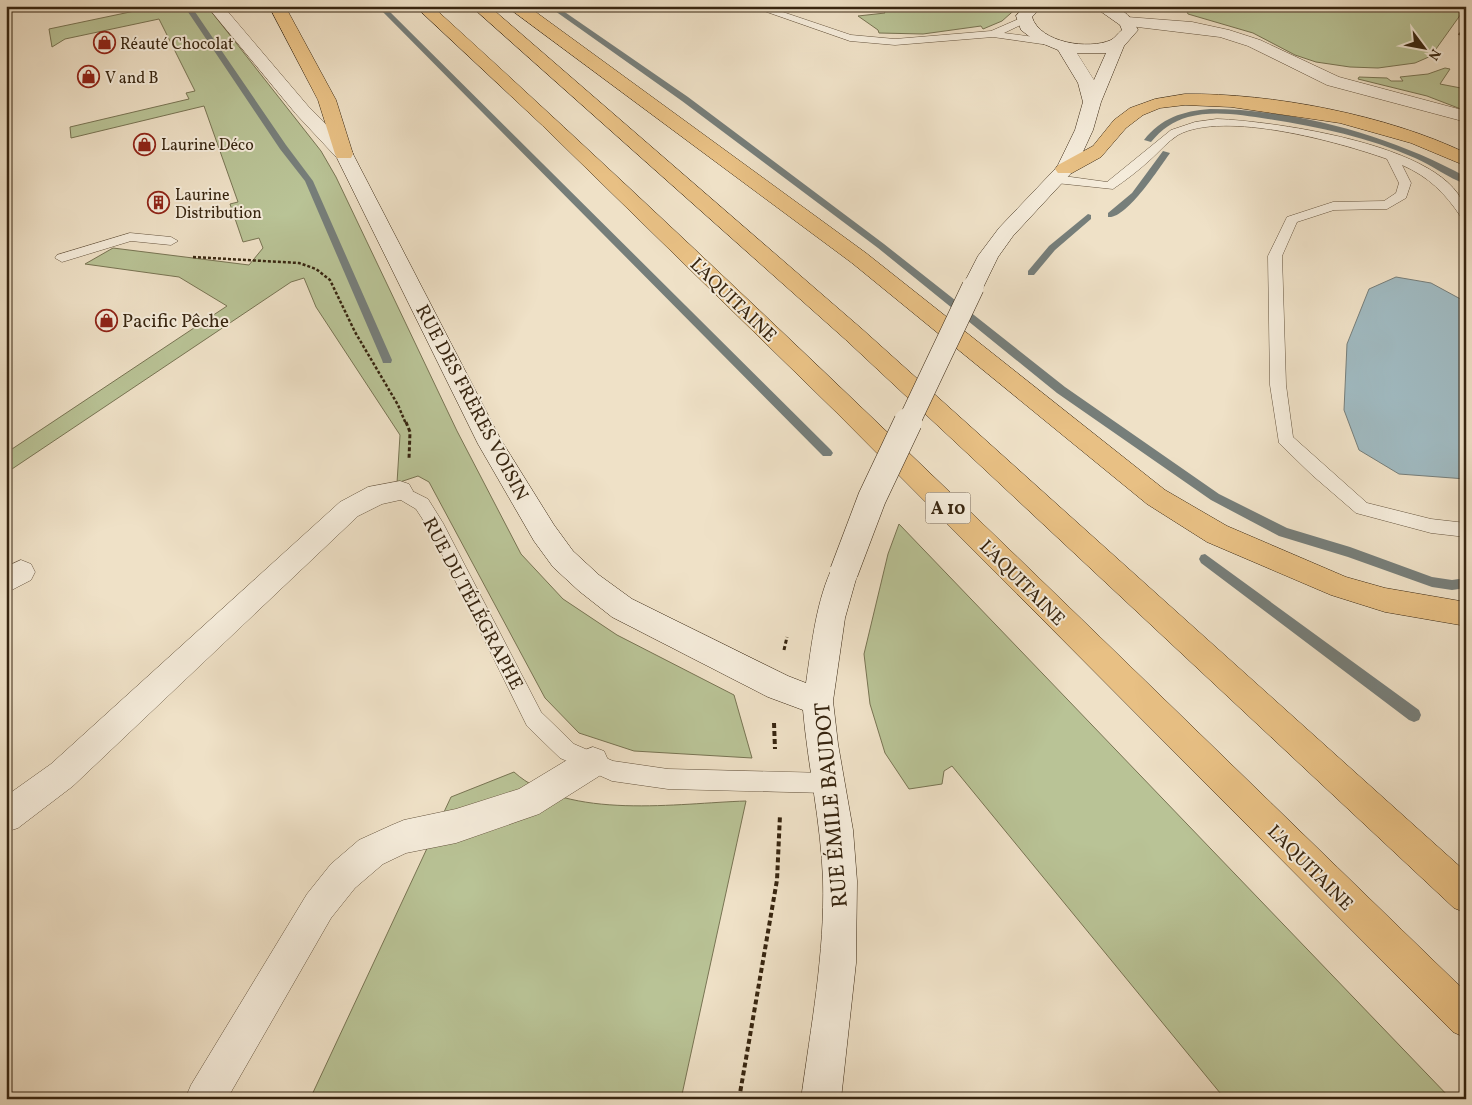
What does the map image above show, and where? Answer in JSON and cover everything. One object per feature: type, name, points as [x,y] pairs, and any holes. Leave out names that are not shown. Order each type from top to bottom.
[{"type":"highway","points":[[278,6],[327,100],[344,154]]},
{"type":"highway","name":"L'AQUITAINE","points":[[423,6],[549,122],[846,407],[1466,1019]]},
{"type":"highway","points":[[479,6],[602,112],[886,366],[1466,896]]},
{"type":"highway","points":[[514,6],[559,36],[858,258],[1156,497],[1217,534],[1341,587],[1385,600],[1466,614]]},
{"type":"highway","points":[[1060,174],[1100,150],[1118,124],[1139,110],[1161,103],[1189,99],[1223,100],[1312,111],[1397,132],[1434,144],[1466,160]]},
{"type":"street","name":"RUE DES FRÈRES VOISIN","points":[[215,6],[302,110],[344,154],[491,444],[544,534],[563,559],[589,583],[622,608],[779,687],[818,701]]},
{"type":"street","points":[[1034,6],[1025,13],[1023,20],[1026,27],[1034,35],[1065,47],[1093,49],[1117,44],[1127,38],[1130,30],[1127,22],[1118,14],[1101,6]]},
{"type":"street","points":[[1127,22],[1186,25],[1220,32],[1254,44],[1303,69],[1333,81],[1466,117]]},
{"type":"street","points":[[1060,174],[1084,130],[1092,102],[1109,67],[1117,44]]},
{"type":"street","points":[[1065,47],[1087,83],[1092,102]]},
{"type":"street","name":"RUE ÉMILE BAUDOT","points":[[821,1099],[838,963],[840,909],[836,830],[827,783],[818,701],[831,618],[844,572],[872,498],[988,256],[1006,232],[1060,174]]},
{"type":"street","points":[[6,816],[62,775],[349,509],[377,494],[400,491]]},
{"type":"street","points":[[205,1099],[320,906],[343,876],[371,852],[404,837],[456,826],[527,803],[593,762]]},
{"type":"lane","points":[[755,6],[850,38],[895,42],[993,34],[1049,42]]},
{"type":"lane","points":[[993,34],[1023,20]]},
{"type":"lane","points":[[1060,174],[1109,186],[1138,164],[1165,136],[1196,125],[1237,124],[1304,133],[1392,157],[1422,169],[1451,192],[1466,214]]},
{"type":"lane","points":[[1392,157],[1405,183],[1402,195],[1387,205],[1333,206],[1292,220],[1275,256],[1278,385],[1285,439],[1318,471],[1362,508],[1431,526],[1466,530]]},
{"type":"lane","points":[[62,258],[130,238],[171,240]]},
{"type":"lane","name":"RUE DU TÉLÉGRAPHE","points":[[400,491],[422,504],[437,528],[534,719],[567,751],[612,771],[668,779],[827,783]]},
{"type":"path","points":[[1459,35],[1466,23]]},
{"type":"path","points":[[171,240],[192,257],[255,259],[298,263],[316,269],[330,280],[355,332],[398,405],[410,432],[410,457],[400,491]]},
{"type":"path","points":[[738,1099],[777,880],[780,825],[773,730],[788,635]]},
{"type":"green space","points":[[148,6],[207,6],[321,151],[336,177],[457,431],[521,554],[563,599],[617,635],[734,695],[752,758],[634,751],[579,733],[545,698],[429,482],[418,476],[397,483],[400,435],[316,307],[304,278],[291,282],[6,473],[6,453],[227,306],[179,277],[85,264],[113,248],[249,265],[263,248],[259,238],[243,242],[230,204],[238,202],[204,106],[71,138],[70,127],[189,99],[186,93],[195,91],[159,19],[65,39],[52,47],[49,29],[149,8]]},
{"type":"green space","points":[[881,6],[1019,6],[1002,21],[983,29],[981,26],[923,34],[879,33],[878,30],[858,16],[885,13]]},
{"type":"green space","points":[[1184,6],[1466,7],[1431,56],[1415,63],[1378,68],[1350,67],[1316,62],[1295,55],[1253,33],[1188,14]]},
{"type":"green space","points":[[1445,68],[1450,69],[1440,84],[1466,89],[1466,111],[1427,96],[1358,79],[1359,77],[1387,78],[1391,81],[1403,81],[1400,77],[1428,74]]},
{"type":"green space","points":[[899,524],[1451,1099],[1225,1099],[952,766],[944,771],[942,784],[909,789],[885,753],[870,704],[864,654],[888,554]]},
{"type":"green space","points":[[514,772],[537,787],[564,797],[593,803],[657,806],[746,801],[681,1099],[310,1099],[451,797]]},
{"type":"water","points":[[1396,277],[1431,283],[1466,302],[1466,479],[1399,474],[1359,450],[1344,410],[1347,344],[1369,289]]},
{"type":"waterway","points":[[187,6],[283,147],[309,181],[387,360]]},
{"type":"waterway","points":[[380,6],[827,453]]},
{"type":"waterway","points":[[551,6],[685,99],[881,246],[1061,390],[1215,497],[1283,532],[1350,552],[1432,582],[1452,585],[1466,583]]},
{"type":"waterway","points":[[1148,140],[1165,124],[1188,114],[1210,111],[1244,113],[1318,125],[1369,138],[1418,156],[1466,181]]},
{"type":"waterway","points":[[1111,215],[1135,195],[1166,153]]},
{"type":"waterway","points":[[1031,273],[1052,248],[1088,217]]},
{"type":"waterway","points":[[1205,559],[1414,715]]},
{"type":"place","name":"Réauté Chocolat","points":[[104,43]]},
{"type":"place","name":"V and B","points":[[89,77]]},
{"type":"place","name":"Laurine Déco","points":[[145,144]]},
{"type":"place","name":"Laurine Distribution","points":[[159,203]]},
{"type":"place","name":"Pacific Pêche","points":[[106,320]]}]
